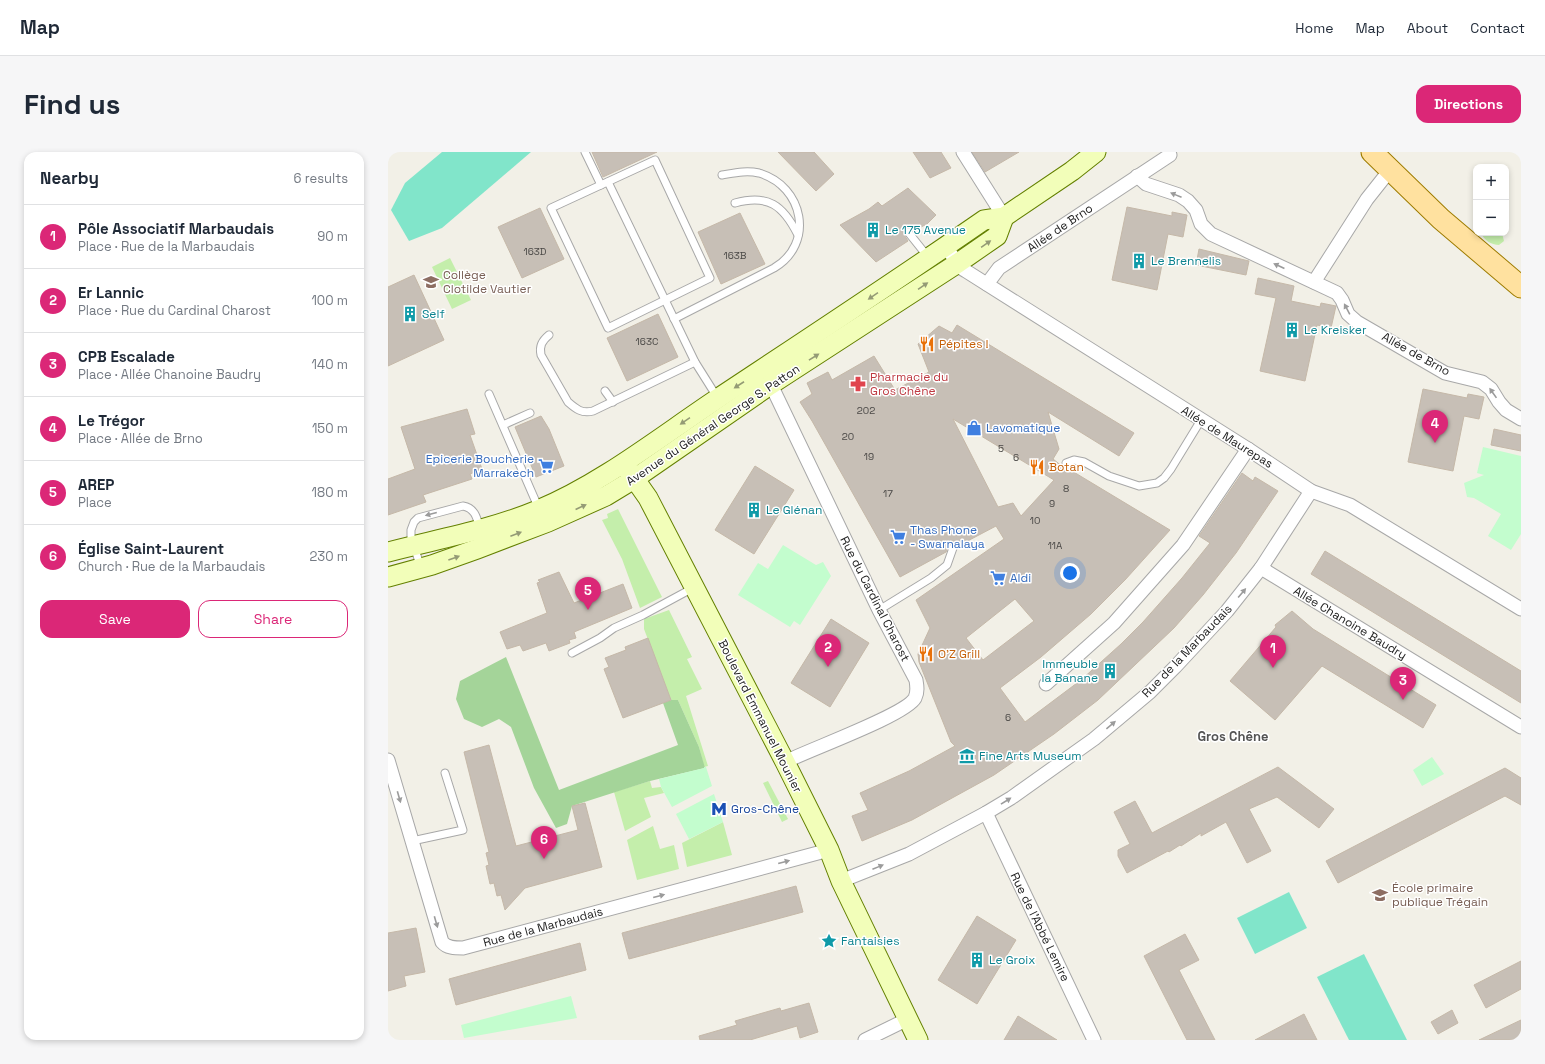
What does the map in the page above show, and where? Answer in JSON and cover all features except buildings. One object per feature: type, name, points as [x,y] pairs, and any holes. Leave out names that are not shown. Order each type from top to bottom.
[{"type":"main road","name":"Avenue du Général George S. Patton","points":[[542,516],[583,487],[623,462],[723,406],[934,266],[946,247],[984,220],[1004,217],[1072,171],[1096,152]]},
{"type":"main road","points":[[1372,152],[1441,220],[1521,287]]},
{"type":"main road","name":"Avenue du Général George S. Patton","points":[[934,266],[958,263],[997,236],[1004,217]]},
{"type":"main road","name":"Avenue du Général George S. Patton","points":[[388,577],[451,559],[483,537],[542,516],[606,496],[634,479],[723,406]]},
{"type":"main road","name":"Boulevard Emmanuel Mounier","points":[[623,462],[648,498],[785,762],[829,850],[842,881],[918,1040]]},
{"type":"main road","points":[[388,552],[413,546],[483,537]]},
{"type":"street","points":[[963,152],[1004,217]]},
{"type":"street","name":"Allée de Brno","points":[[987,284],[999,268],[1170,155]]},
{"type":"street","points":[[1314,282],[1367,199],[1390,170]]},
{"type":"street","name":"Allée de Brno","points":[[1137,176],[1146,184],[1179,195],[1188,200],[1196,210],[1201,224],[1211,234],[1336,293],[1342,300],[1348,314],[1364,326],[1445,373],[1482,382],[1491,389],[1506,410],[1521,419]]},
{"type":"street","name":"Allée de Maurepas","points":[[946,247],[961,268],[1248,449],[1311,491],[1350,505],[1521,609]]},
{"type":"street","name":"Rue du Cardinal Charost","points":[[765,378],[879,610],[916,680],[918,691],[915,699],[907,706],[785,762]]},
{"type":"street","points":[[1046,684],[1119,618],[1183,545],[1248,449]]},
{"type":"street","name":"Rue de la Marbaudais","points":[[842,881],[909,854],[986,813],[1087,745],[1150,692],[1175,668],[1218,621],[1261,568],[1311,491]]},
{"type":"street","name":"Allée Chanoine Baudry","points":[[1261,568],[1521,727]]},
{"type":"street","name":"Rue de la Marbaudais","points":[[388,760],[442,942],[444,945],[450,947],[463,948],[829,850]]},
{"type":"street","name":"Rue de l'Abbé Lemire","points":[[986,813],[1094,1040]]},
{"type":"street","points":[[865,1040],[908,1019]]},
{"type":"lane","points":[[585,152],[601,185]]},
{"type":"lane","points":[[655,160],[710,278],[608,328],[551,208],[608,182],[655,160]]},
{"type":"lane","points":[[674,319],[782,264],[794,248],[798,236],[800,222],[797,207],[788,191],[779,183],[758,173],[739,172],[722,175]]},
{"type":"lane","points":[[608,182],[694,362],[723,406]]},
{"type":"lane","points":[[735,202],[759,199],[775,205],[792,223],[798,236]]},
{"type":"lane","points":[[908,232],[934,266]]},
{"type":"lane","points":[[548,335],[539,349],[541,355],[568,402],[580,411],[587,412],[613,402],[694,362]]},
{"type":"lane","points":[[605,391],[613,402]]},
{"type":"lane","points":[[489,394],[542,516]]},
{"type":"lane","points":[[502,425],[530,413]]},
{"type":"lane","points":[[1066,464],[1074,460],[1084,462],[1109,476],[1139,486],[1157,483],[1164,478],[1171,469],[1201,420]]},
{"type":"lane","points":[[421,568],[413,546],[411,530],[414,522],[418,518],[463,506],[469,507],[474,511],[483,537]]},
{"type":"lane","points":[[879,610],[931,578],[947,565],[953,548]]},
{"type":"lane","points":[[572,653],[600,638],[614,628],[643,615],[694,587]]},
{"type":"lane","points":[[412,841],[463,830],[445,773]]},
{"type":"green space","points":[[442,152],[531,152],[442,228],[409,241],[391,210],[405,183]]},
{"type":"green space","points":[[1482,236],[1503,236],[1504,241],[1499,245],[1493,244]]},
{"type":"green space","points":[[450,258],[471,300],[452,309],[432,267]]},
{"type":"green space","points":[[1483,447],[1521,456],[1521,534],[1511,550],[1488,536],[1501,514],[1474,498],[1467,497],[1464,483],[1484,475],[1477,473]]},
{"type":"green space","points":[[618,509],[662,597],[640,608],[622,559],[602,520],[608,518],[607,514]]},
{"type":"green space","points":[[783,545],[816,565],[823,562],[831,576],[800,625],[794,621],[790,627],[738,595],[758,563],[768,569]]},
{"type":"green space","points":[[669,610],[692,657],[687,659],[702,689],[686,696],[708,766],[704,767],[699,747],[678,700],[671,700],[644,629],[644,619]]},
{"type":"green space","points":[[506,657],[559,790],[678,745],[663,703],[671,700],[678,700],[699,747],[705,768],[650,781],[572,806],[567,824],[556,828],[534,788],[511,727],[499,719],[482,727],[464,719],[456,699],[460,681]]},
{"type":"green space","points":[[1432,757],[1444,774],[1422,786],[1413,770]]},
{"type":"green space","points":[[706,767],[712,786],[672,807],[661,787],[659,779]]},
{"type":"green space","points":[[650,781],[652,788],[661,787],[664,793],[644,798],[651,817],[625,831],[614,792]]},
{"type":"green space","points":[[768,781],[788,819],[782,822],[763,783]]},
{"type":"green space","points":[[714,794],[723,822],[689,839],[676,814]]},
{"type":"green space","points":[[723,822],[732,855],[687,867],[682,843]]},
{"type":"green space","points":[[653,826],[660,849],[674,845],[679,869],[637,880],[627,840]]},
{"type":"green space","points":[[1289,892],[1307,928],[1255,954],[1237,918]]},
{"type":"green space","points":[[1364,954],[1407,1040],[1349,1040],[1317,977]]},
{"type":"green space","points":[[571,996],[577,1018],[464,1038],[461,1025]]},
{"type":"place","name":"Le 175 Avenue","points":[[873,230]]},
{"type":"place","name":"Le Brennelis","points":[[1139,261]]},
{"type":"place","name":"Collège Clotilde Vautier","points":[[431,282]]},
{"type":"place","name":"Self","points":[[410,314]]},
{"type":"place","name":"Le Kreisker","points":[[1292,330]]},
{"type":"place","name":"Pépites !","points":[[927,344]]},
{"type":"place","name":"Pharmacie du Gros Chêne","points":[[858,384]]},
{"type":"place","name":"Lavomatique","points":[[974,428]]},
{"type":"place","name":"Le Trégor","points":[[1435,443]]},
{"type":"place","name":"Epicerie Boucherie Marrakech","points":[[546,466]]},
{"type":"place","name":"Botan","points":[[1037,467]]},
{"type":"place","name":"Le Glénan","points":[[754,510]]},
{"type":"place","name":"Thas Phone - Swarnalaya","points":[[898,537]]},
{"type":"place","name":"Aldi","points":[[998,578]]},
{"type":"place","name":"AREP","points":[[588,610]]},
{"type":"place","name":"O'Z Grill","points":[[926,654]]},
{"type":"place","name":"Er Lannic","points":[[828,667]]},
{"type":"place","name":"Pôle Associatif Marbaudais","points":[[1273,668]]},
{"type":"place","name":"Immeuble la Banane","points":[[1110,671]]},
{"type":"place","name":"CPB Escalade","points":[[1403,700]]},
{"type":"place","name":"Fine Arts Museum","points":[[967,756]]},
{"type":"place","name":"Gros-Chêne","points":[[719,809]]},
{"type":"place","name":"Église Saint-Laurent","points":[[544,859]]},
{"type":"place","name":"École primaire publique Trégain","points":[[1380,895]]},
{"type":"place","name":"Fantaisies","points":[[829,941]]},
{"type":"place","name":"Le Groix","points":[[977,960]]},
{"type":"district","name":"Gros Chêne","points":[[1233,736]]}]
